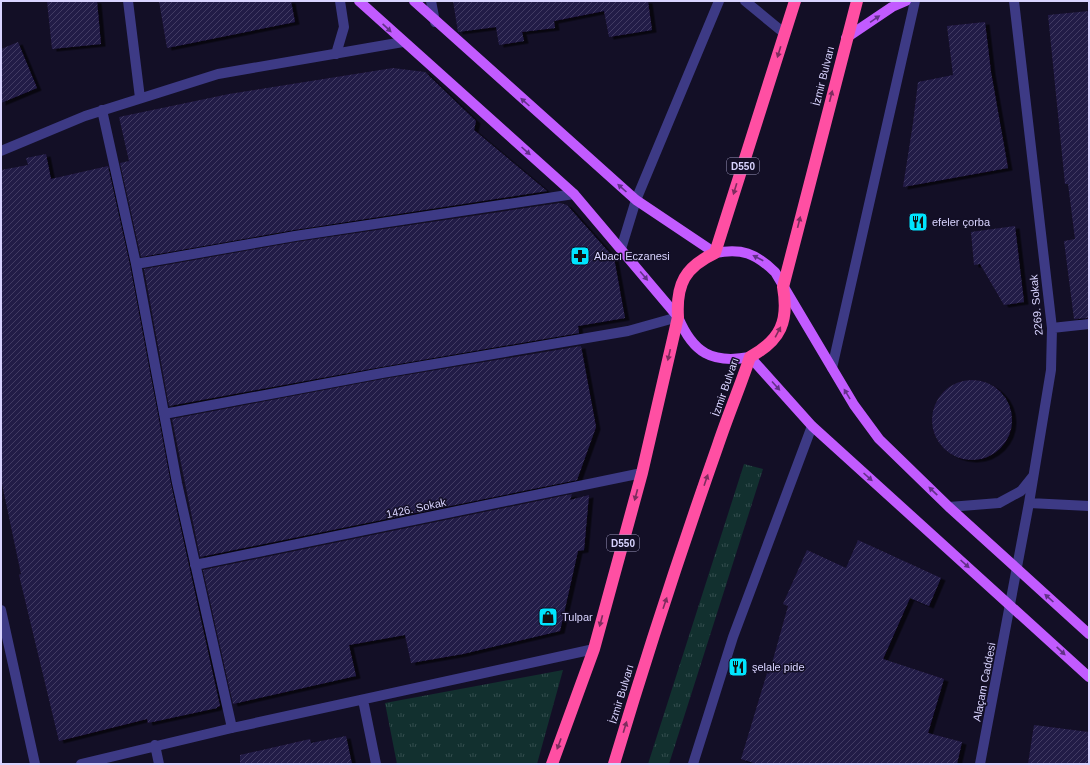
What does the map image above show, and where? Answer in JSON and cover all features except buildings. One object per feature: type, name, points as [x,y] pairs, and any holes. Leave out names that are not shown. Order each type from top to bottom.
[{"type":"highway","name":"D550","points":[[552,764],[594,650],[642,473],[678,317],[677,301],[680,285],[693,267],[701,260],[715,253],[795,1]]},
{"type":"highway","name":"İzmir Bulvarı","points":[[614,764],[651,642],[718,444],[738,394],[750,357],[765,349],[777,336],[785,315],[786,304],[783,287],[846,38],[857,1]]},
{"type":"main road","points":[[359,1],[574,194],[678,317],[686,334],[698,348],[714,357],[732,360],[750,357],[812,426],[1089,677]]},
{"type":"main road","points":[[414,1],[435,22],[636,200],[715,253],[732,250],[748,253],[767,264],[775,272],[854,405],[879,439],[949,507],[1089,634]]},
{"type":"main road","points":[[846,38],[892,7],[906,1]]},
{"type":"street","points":[[128,1],[140,98]]},
{"type":"street","points":[[336,54],[344,27],[340,1]]},
{"type":"street","points":[[431,1],[435,22]]},
{"type":"street","points":[[621,249],[636,200],[719,1]]},
{"type":"street","points":[[745,1],[784,33]]},
{"type":"street","points":[[832,368],[915,1]]},
{"type":"street","name":"2269. Sokak","points":[[1011,605],[1051,370],[1052,328],[1014,1]]},
{"type":"street","points":[[1,152],[85,116],[218,74],[403,42]]},
{"type":"street","points":[[102,110],[136,264],[164,414],[195,565],[232,728]]},
{"type":"street","points":[[136,264],[296,236],[574,194]]},
{"type":"street","points":[[164,414],[382,373],[628,332],[678,317]]},
{"type":"street","points":[[1052,328],[1089,324]]},
{"type":"street","points":[[692,764],[733,637],[812,426]]},
{"type":"street","name":"1426. Sokak","points":[[195,565],[642,473]]},
{"type":"street","points":[[949,507],[999,502],[1021,491],[1034,474]]},
{"type":"street","points":[[1029,503],[1089,506]]},
{"type":"street","name":"Alaçam Caddesi","points":[[980,764],[1011,605]]},
{"type":"street","points":[[1,610],[35,764]]},
{"type":"street","points":[[81,764],[155,745],[594,650]]},
{"type":"street","points":[[363,700],[376,764]]},
{"type":"street","points":[[155,745],[159,764]]},
{"type":"green space","points":[[744,464],[763,469],[669,764],[648,764]]},
{"type":"green space","points":[[563,670],[537,764],[397,764],[385,703]]},
{"type":"place","name":"efeler çorba","points":[[918,222]]},
{"type":"place","name":"Abacı Eczanesi","points":[[580,256]]},
{"type":"place","name":"Tulpar","points":[[548,617]]},
{"type":"place","name":"şelale pide","points":[[738,667]]}]
